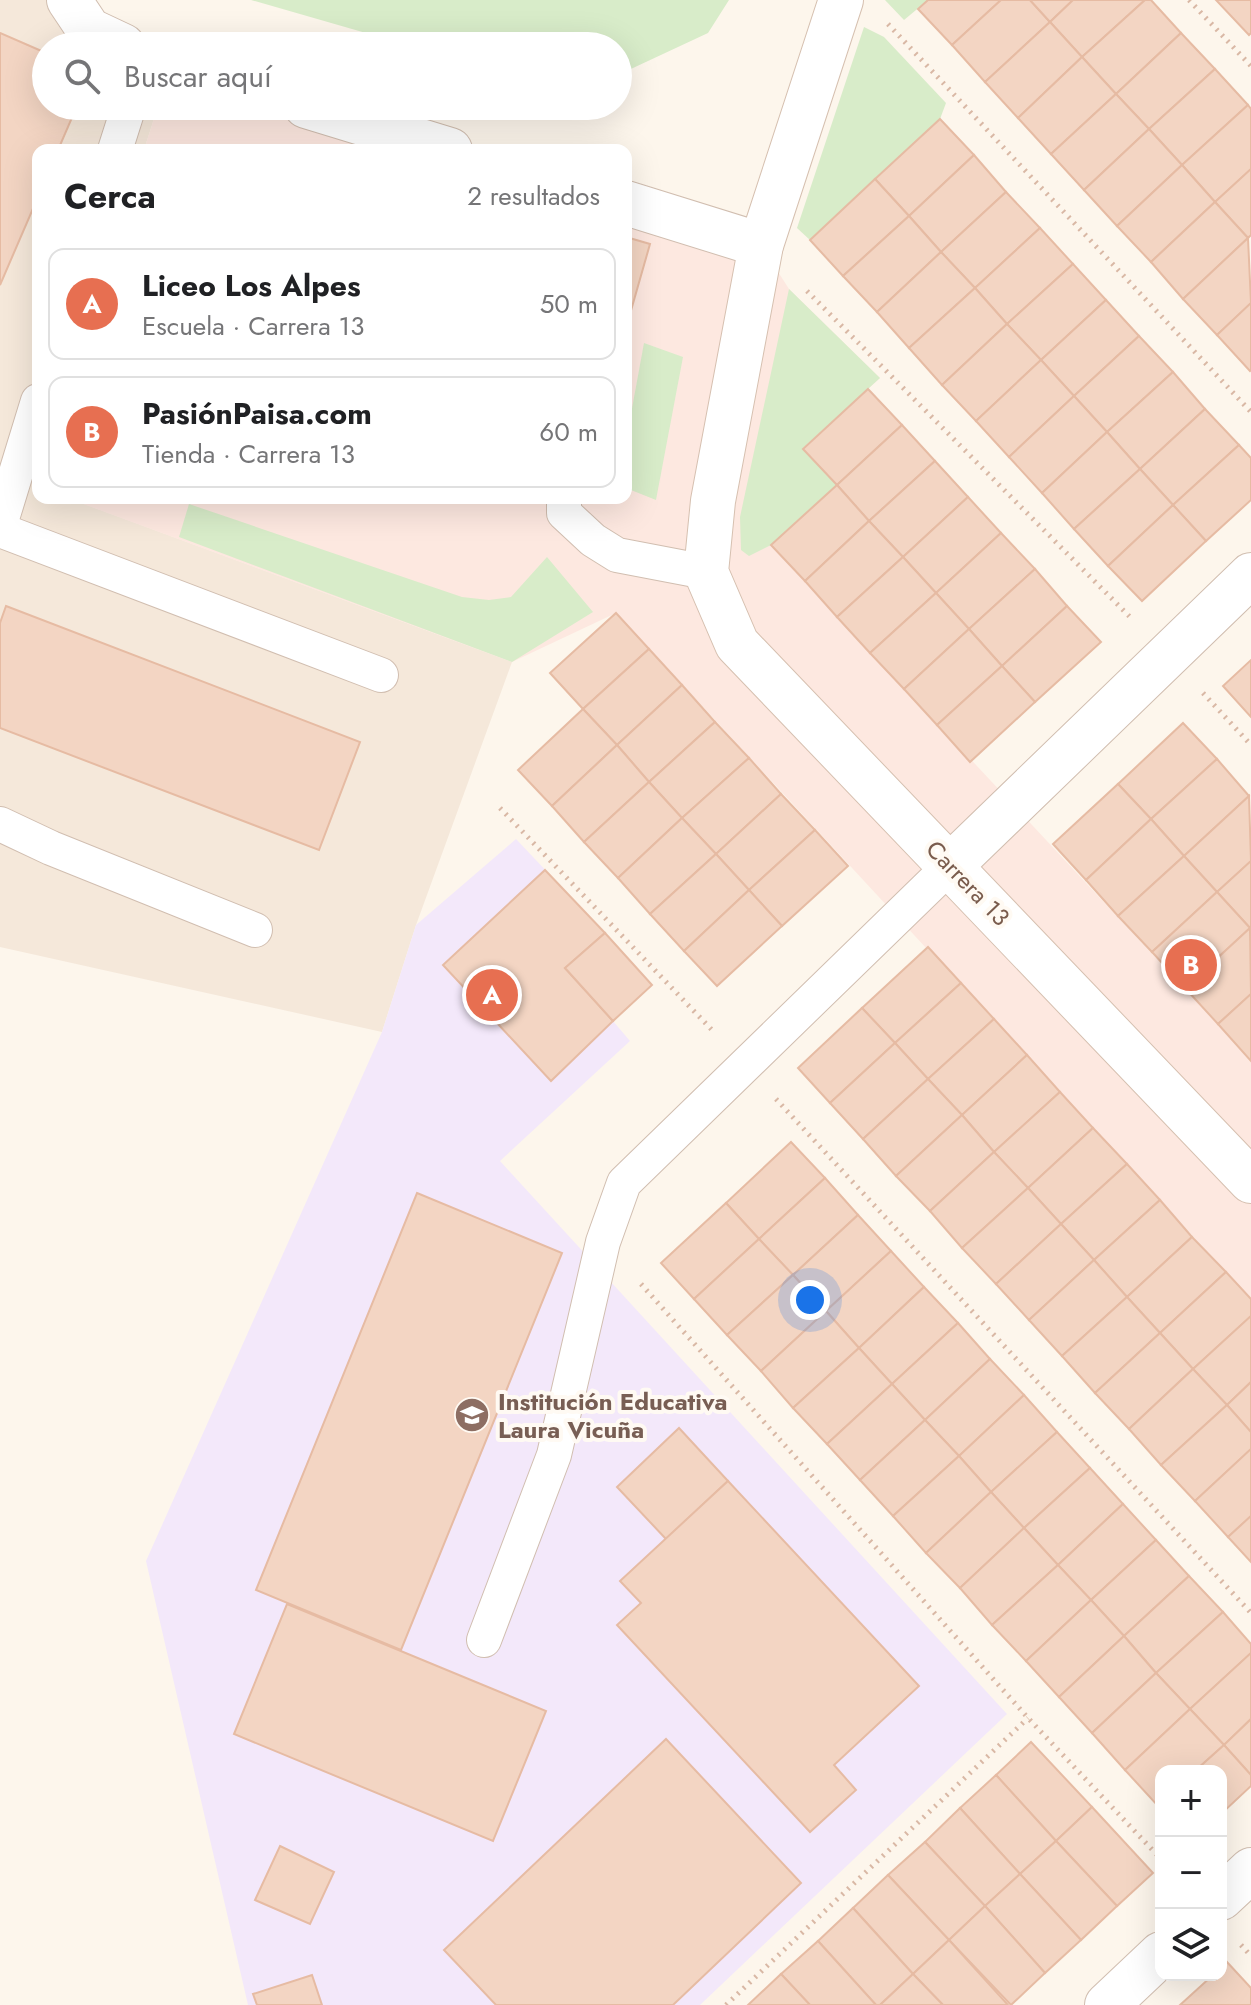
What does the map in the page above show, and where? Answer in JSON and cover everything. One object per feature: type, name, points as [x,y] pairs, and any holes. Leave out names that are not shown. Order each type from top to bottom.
[{"type":"street","points":[[69,0],[93,32]]},
{"type":"street","points":[[706,572],[713,501],[761,245],[841,0]]},
{"type":"street","points":[[352,120],[430,144]]},
{"type":"street","points":[[632,205],[761,245]]},
{"type":"street","name":"Carrera 13","points":[[706,572],[737,644],[1251,1181]]},
{"type":"street","points":[[951,865],[1166,653],[1251,575]]},
{"type":"street","points":[[1227,1892],[1251,1870]]},
{"type":"street","points":[[1107,2005],[1155,1960]]},
{"type":"lane","points":[[117,144],[125,120]]},
{"type":"lane","points":[[32,421],[0,528],[381,675]]},
{"type":"lane","points":[[564,504],[564,513],[593,540],[617,555],[706,572]]},
{"type":"lane","points":[[0,824],[51,848],[255,930]]},
{"type":"lane","points":[[484,1640],[554,1455],[603,1242],[624,1183],[951,865]]},
{"type":"path","points":[[1189,0],[1251,66]]},
{"type":"path","points":[[886,23],[1251,412]]},
{"type":"path","points":[[761,245],[1166,653],[1251,745]]},
{"type":"path","points":[[500,808],[745,1065],[1251,1613]]},
{"type":"path","points":[[603,1242],[1028,1718],[1155,1853]]},
{"type":"path","points":[[726,2005],[1028,1718]]},
{"type":"shaded area","points":[[0,0],[54,0],[73,32],[32,32],[32,120],[154,120],[146,144],[32,144],[32,504],[84,504],[512,662],[416,925],[382,1032],[0,947]]},
{"type":"shaded area","points":[[154,120],[353,120],[431,144],[146,144]]},
{"type":"shaded area","points":[[632,205],[761,245],[789,289],[880,378],[803,448],[837,485],[771,545],[1251,1060],[1251,1299],[616,613],[512,662],[83,504],[632,504]]},
{"type":"shaded area","name":"Institución Educativa Laura Vicuña","points":[[516,839],[605,933],[613,1021],[630,1041],[500,1161],[1007,1714],[700,2005],[248,2005],[146,1561],[382,1032],[416,925]]},
{"type":"green space","points":[[251,0],[729,0],[708,33],[632,68],[632,32],[362,32]]},
{"type":"green space","points":[[885,0],[928,0],[904,20]]},
{"type":"green space","points":[[864,27],[884,37],[946,103],[940,119],[810,240],[797,228]]},
{"type":"green space","points":[[789,289],[880,378],[803,448],[837,485],[771,545],[749,556],[741,550],[740,517]]},
{"type":"green space","points":[[644,343],[683,357],[656,500],[632,490],[632,408]]},
{"type":"green space","points":[[189,504],[462,597],[489,600],[511,597],[547,557],[593,612],[512,662],[179,537]]},
{"type":"building","points":[[928,0],[1001,0],[952,45],[918,9]]},
{"type":"building","points":[[1001,0],[1030,0],[1050,22],[985,82],[952,45]]},
{"type":"building","points":[[1030,0],[1073,0],[1050,22]]},
{"type":"building","points":[[1073,0],[1145,0],[1082,57],[1050,22]]},
{"type":"building","points":[[1145,0],[1151,0],[1181,33],[1116,94],[1082,57]]},
{"type":"building","points":[[1216,0],[1251,0],[1249,35]]},
{"type":"building","points":[[1050,22],[1082,57],[1018,118],[985,82]]},
{"type":"building","points":[[0,33],[32,47],[32,120],[71,120],[61,144],[32,144],[32,211],[0,285]]},
{"type":"building","points":[[1181,33],[1215,69],[1149,129],[1116,94]]},
{"type":"building","points":[[1082,57],[1116,94],[1051,154],[1018,118]]},
{"type":"building","points":[[1215,69],[1248,105],[1182,165],[1149,129]]},
{"type":"building","points":[[1116,94],[1149,129],[1084,190],[1051,154]]},
{"type":"building","points":[[1248,105],[1251,109],[1251,169],[1215,202],[1182,165]]},
{"type":"building","points":[[940,119],[974,155],[909,216],[875,179]]},
{"type":"building","points":[[1149,129],[1182,165],[1117,226],[1084,190]]},
{"type":"building","points":[[974,155],[1006,192],[941,252],[909,216]]},
{"type":"building","points":[[1182,165],[1215,202],[1151,262],[1117,226]]},
{"type":"building","points":[[1251,169],[1251,235],[1248,238],[1215,202]]},
{"type":"building","points":[[875,179],[909,216],[843,276],[810,240]]},
{"type":"building","points":[[1006,192],[1040,228],[975,288],[941,252]]},
{"type":"building","points":[[1215,202],[1248,238],[1183,299],[1151,262]]},
{"type":"building","points":[[909,216],[941,252],[877,312],[843,276]]},
{"type":"building","points":[[1040,228],[1073,264],[1007,324],[975,288]]},
{"type":"building","points":[[1248,238],[1251,303],[1217,335],[1183,299]]},
{"type":"building","points":[[632,239],[650,244],[632,307]]},
{"type":"building","points":[[941,252],[975,288],[909,348],[877,312]]},
{"type":"building","points":[[1073,264],[1106,300],[1041,360],[1007,324]]},
{"type":"building","points":[[975,288],[1007,324],[942,385],[909,348]]},
{"type":"building","points":[[1106,300],[1139,336],[1074,396],[1041,360]]},
{"type":"building","points":[[1251,303],[1251,370],[1250,371],[1217,335]]},
{"type":"building","points":[[1007,324],[1041,360],[976,421],[942,385]]},
{"type":"building","points":[[1139,336],[1173,372],[1107,432],[1074,396]]},
{"type":"building","points":[[1041,360],[1074,396],[1009,457],[976,421]]},
{"type":"building","points":[[1173,372],[1205,409],[1140,469],[1107,432]]},
{"type":"building","points":[[868,389],[902,425],[837,485],[803,449]]},
{"type":"building","points":[[1074,396],[1107,432],[1042,493],[1009,457]]},
{"type":"building","points":[[1205,409],[1239,445],[1173,505],[1140,469]]},
{"type":"building","points":[[902,425],[935,461],[869,521],[837,485]]},
{"type":"building","points":[[1107,432],[1140,469],[1074,529],[1042,493]]},
{"type":"building","points":[[1239,445],[1251,458],[1251,500],[1206,541],[1173,505]]},
{"type":"building","points":[[935,461],[968,497],[903,557],[869,521]]},
{"type":"building","points":[[1140,469],[1173,505],[1108,566],[1074,529]]},
{"type":"building","points":[[837,485],[869,521],[805,581],[771,545]]},
{"type":"building","points":[[968,497],[1001,533],[936,593],[903,557]]},
{"type":"building","points":[[1173,505],[1206,541],[1142,601],[1108,566]]},
{"type":"building","points":[[869,521],[903,557],[837,617],[805,581]]},
{"type":"building","points":[[1001,533],[1035,569],[969,629],[936,593]]},
{"type":"building","points":[[903,557],[936,593],[870,653],[837,617]]},
{"type":"building","points":[[1035,569],[1067,606],[1002,666],[969,629]]},
{"type":"building","points":[[936,593],[969,629],[904,689],[870,653]]},
{"type":"building","points":[[6,606],[360,742],[319,850],[0,728],[0,623]]},
{"type":"building","points":[[1067,606],[1101,642],[1035,702],[1002,666]]},
{"type":"building","points":[[616,613],[649,649],[583,709],[550,673]]},
{"type":"building","points":[[969,629],[1002,666],[937,725],[904,689]]},
{"type":"building","points":[[649,649],[682,685],[617,745],[583,709]]},
{"type":"building","points":[[1251,660],[1251,717],[1223,686]]},
{"type":"building","points":[[1002,666],[1035,702],[970,762],[937,725]]},
{"type":"building","points":[[682,685],[715,722],[649,782],[617,745]]},
{"type":"building","points":[[583,709],[617,745],[552,806],[518,770]]},
{"type":"building","points":[[715,722],[749,758],[682,818],[649,782]]},
{"type":"building","points":[[1183,723],[1217,759],[1151,819],[1118,784]]},
{"type":"building","points":[[617,745],[649,782],[584,842],[552,806]]},
{"type":"building","points":[[749,758],[781,794],[716,854],[682,818]]},
{"type":"building","points":[[1217,759],[1249,796],[1184,856],[1151,819]]},
{"type":"building","points":[[649,782],[682,818],[618,878],[584,842]]},
{"type":"building","points":[[1118,784],[1151,819],[1086,880],[1053,844]]},
{"type":"building","points":[[781,794],[815,830],[749,890],[716,854]]},
{"type":"building","points":[[1249,796],[1251,861],[1217,892],[1184,856]]},
{"type":"building","points":[[682,818],[716,854],[650,914],[618,878]]},
{"type":"building","points":[[1151,819],[1184,856],[1118,916],[1086,880]]},
{"type":"building","points":[[815,830],[848,866],[782,926],[749,890]]},
{"type":"building","points":[[716,854],[749,890],[684,951],[650,914]]},
{"type":"building","points":[[1184,856],[1217,892],[1152,952],[1118,916]]},
{"type":"building","points":[[1251,861],[1251,927],[1250,928],[1217,892]]},
{"type":"building","points":[[545,870],[605,933],[565,968],[613,1021],[551,1081],[443,965]]},
{"type":"building","points":[[749,890],[782,926],[717,986],[684,951]]},
{"type":"building","points":[[1217,892],[1250,928],[1185,988],[1152,952]]},
{"type":"building","points":[[1250,928],[1251,994],[1218,1024],[1185,988]]},
{"type":"building","points":[[605,933],[652,985],[613,1021],[565,968]]},
{"type":"building","points":[[928,947],[961,983],[895,1043],[862,1008]]},
{"type":"building","points":[[961,983],[994,1019],[928,1079],[895,1043]]},
{"type":"building","points":[[1251,994],[1251,1061],[1218,1024]]},
{"type":"building","points":[[862,1008],[895,1043],[830,1103],[798,1068]]},
{"type":"building","points":[[994,1019],[1027,1055],[962,1115],[928,1079]]},
{"type":"building","points":[[895,1043],[928,1079],[863,1139],[830,1103]]},
{"type":"building","points":[[1027,1055],[1060,1092],[994,1152],[962,1115]]},
{"type":"building","points":[[928,1079],[962,1115],[896,1176],[863,1139]]},
{"type":"building","points":[[1060,1092],[1093,1128],[1028,1188],[994,1152]]},
{"type":"building","points":[[962,1115],[994,1152],[930,1211],[896,1176]]},
{"type":"building","points":[[1093,1128],[1127,1164],[1061,1224],[1028,1188]]},
{"type":"building","points":[[791,1142],[825,1178],[759,1239],[726,1203]]},
{"type":"building","points":[[994,1152],[1028,1188],[962,1248],[930,1211]]},
{"type":"building","points":[[1127,1164],[1160,1200],[1094,1260],[1061,1224]]},
{"type":"building","points":[[825,1178],[858,1215],[793,1275],[759,1239]]},
{"type":"building","points":[[1028,1188],[1061,1224],[996,1284],[962,1248]]},
{"type":"building","points":[[417,1193],[562,1253],[401,1650],[256,1590]]},
{"type":"building","points":[[1160,1200],[1192,1237],[1127,1297],[1094,1260]]},
{"type":"building","points":[[726,1203],[759,1239],[694,1299],[661,1263]]},
{"type":"building","points":[[858,1215],[891,1251],[826,1311],[793,1275]]},
{"type":"building","points":[[1061,1224],[1094,1260],[1029,1320],[996,1284]]},
{"type":"building","points":[[1192,1237],[1226,1272],[1160,1333],[1127,1297]]},
{"type":"building","points":[[759,1239],[793,1275],[727,1335],[694,1299]]},
{"type":"building","points":[[891,1251],[924,1287],[859,1348],[826,1311]]},
{"type":"building","points":[[1094,1260],[1127,1297],[1062,1356],[1029,1320]]},
{"type":"building","points":[[1226,1272],[1251,1299],[1251,1316],[1193,1369],[1160,1333]]},
{"type":"building","points":[[793,1275],[826,1311],[761,1371],[727,1335]]},
{"type":"building","points":[[924,1287],[958,1323],[892,1384],[859,1348]]},
{"type":"building","points":[[1127,1297],[1160,1333],[1095,1393],[1062,1356]]},
{"type":"building","points":[[826,1311],[859,1348],[793,1408],[761,1371]]},
{"type":"building","points":[[1251,1316],[1251,1382],[1227,1405],[1193,1369]]},
{"type":"building","points":[[958,1323],[990,1359],[925,1420],[892,1384]]},
{"type":"building","points":[[1160,1333],[1193,1369],[1129,1429],[1095,1393]]},
{"type":"building","points":[[859,1348],[892,1384],[827,1444],[793,1408]]},
{"type":"building","points":[[990,1359],[1024,1395],[959,1456],[925,1420]]},
{"type":"building","points":[[1193,1369],[1227,1405],[1161,1465],[1129,1429]]},
{"type":"building","points":[[1251,1382],[1251,1432],[1227,1405]]},
{"type":"building","points":[[892,1384],[925,1420],[860,1480],[827,1444]]},
{"type":"building","points":[[1024,1395],[1057,1432],[991,1492],[959,1456]]},
{"type":"building","points":[[1227,1405],[1251,1432],[1251,1449],[1195,1501],[1161,1465]]},
{"type":"building","points":[[925,1420],[959,1456],[893,1516],[860,1480]]},
{"type":"building","points":[[679,1428],[728,1481],[666,1539],[617,1487]]},
{"type":"building","points":[[1057,1432],[1090,1468],[1024,1528],[991,1492]]},
{"type":"building","points":[[1251,1449],[1251,1516],[1228,1537],[1195,1501]]},
{"type":"building","points":[[959,1456],[991,1492],[926,1553],[893,1516]]},
{"type":"building","points":[[1090,1468],[1123,1504],[1058,1565],[1024,1528]]},
{"type":"building","points":[[728,1481],[919,1686],[834,1765],[856,1790],[810,1832],[617,1625],[641,1603],[620,1581]]},
{"type":"building","points":[[991,1492],[1024,1528],[960,1588],[926,1553]]},
{"type":"building","points":[[1123,1504],[1156,1540],[1091,1600],[1058,1565]]},
{"type":"building","points":[[1251,1516],[1251,1562],[1228,1537]]},
{"type":"building","points":[[1024,1528],[1058,1565],[992,1625],[960,1588]]},
{"type":"building","points":[[1156,1540],[1189,1576],[1124,1636],[1091,1600]]},
{"type":"building","points":[[1058,1565],[1091,1600],[1026,1661],[992,1625]]},
{"type":"building","points":[[1189,1576],[1223,1612],[1156,1673],[1124,1636]]},
{"type":"building","points":[[1091,1600],[1124,1636],[1059,1697],[1026,1661]]},
{"type":"building","points":[[287,1604],[546,1711],[493,1841],[234,1734]]},
{"type":"building","points":[[1223,1612],[1251,1644],[1251,1653],[1190,1709],[1156,1673]]},
{"type":"building","points":[[1124,1636],[1156,1673],[1092,1733],[1059,1697]]},
{"type":"building","points":[[1251,1653],[1251,1719],[1224,1745],[1190,1709]]},
{"type":"building","points":[[1156,1673],[1190,1709],[1125,1770],[1092,1733]]},
{"type":"building","points":[[1190,1709],[1224,1745],[1202,1765],[1155,1765],[1155,1803],[1125,1770]]},
{"type":"building","points":[[1251,1719],[1251,1775],[1224,1745]]},
{"type":"building","points":[[666,1739],[801,1883],[673,2005],[496,2005],[444,1950]]},
{"type":"building","points":[[1031,1742],[1092,1807],[1056,1841],[996,1775]]},
{"type":"building","points":[[1224,1745],[1251,1775],[1251,1786],[1227,1808],[1227,1765],[1202,1765]]},
{"type":"building","points":[[996,1775],[1056,1841],[1020,1874],[960,1808]]},
{"type":"building","points":[[1092,1807],[1153,1873],[1117,1906],[1056,1841]]},
{"type":"building","points":[[960,1808],[1020,1874],[985,1906],[925,1842]]},
{"type":"building","points":[[1056,1841],[1117,1906],[1081,1940],[1020,1874]]},
{"type":"building","points":[[925,1842],[985,1906],[949,1940],[888,1875]]},
{"type":"building","points":[[280,1846],[334,1872],[310,1924],[255,1900]]},
{"type":"building","points":[[1020,1874],[1081,1940],[1045,1973],[985,1906]]},
{"type":"building","points":[[888,1875],[949,1940],[913,1974],[853,1908]]},
{"type":"building","points":[[985,1906],[1045,1973],[1011,2005],[949,1940]]},
{"type":"building","points":[[853,1908],[913,1974],[880,2005],[876,2005],[818,1941]]},
{"type":"building","points":[[949,1940],[1008,2005],[943,2005],[913,1974]]},
{"type":"building","points":[[818,1941],[876,2005],[810,2005],[781,1974]]},
{"type":"building","points":[[1227,1962],[1251,1988],[1251,2005],[1180,2005],[1206,1981],[1227,1981]]},
{"type":"building","points":[[781,1974],[810,2005],[748,2005]]},
{"type":"building","points":[[913,1974],[943,2005],[880,2005]]},
{"type":"building","points":[[312,1975],[322,2005],[257,2005],[253,1994]]},
{"type":"place","name":"PasiónPaisa.com","points":[[1191,965]]},
{"type":"place","name":"Liceo Los Alpes","points":[[492,995]]},
{"type":"place","name":"Institución Educativa Laura Vicuña","points":[[472,1415]]}]
